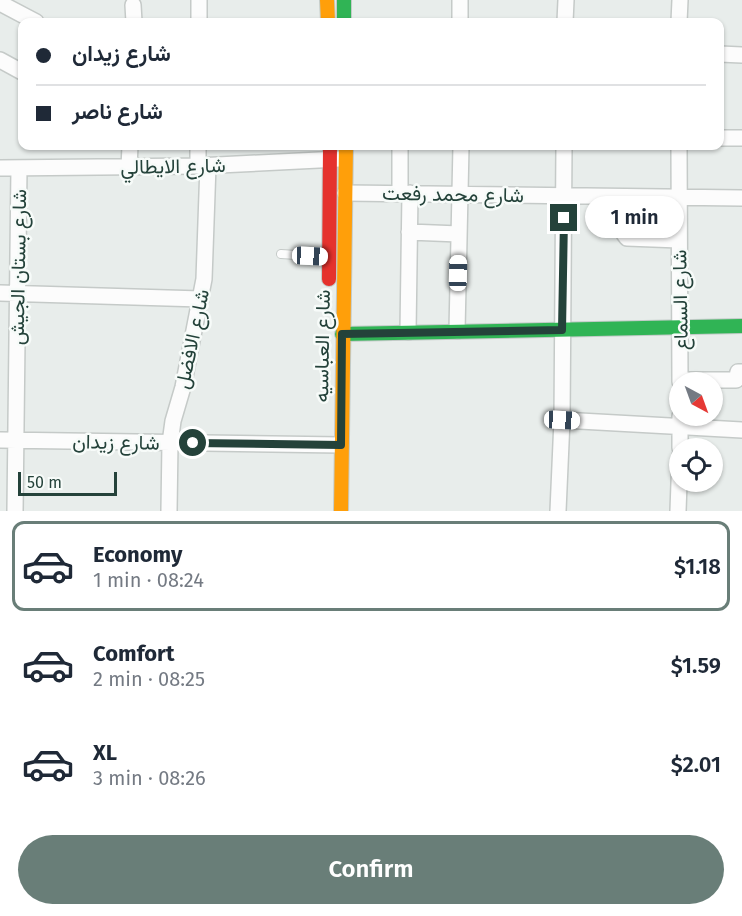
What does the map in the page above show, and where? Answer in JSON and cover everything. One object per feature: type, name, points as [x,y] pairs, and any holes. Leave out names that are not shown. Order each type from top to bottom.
[{"type":"main road","points":[[327,0],[328,18]]},
{"type":"main road","points":[[344,0],[344,18]]},
{"type":"main road","name":"شارع العباسيه","points":[[328,511],[342,334],[345,192],[338,152]]},
{"type":"main road","name":"شارع العباسيه","points":[[329,293],[329,257],[338,152]]},
{"type":"main road","points":[[342,334],[742,326]]},
{"type":"main road","name":"شارع العباسيه","points":[[328,386],[341,511]]},
{"type":"street","points":[[199,0],[199,18]]},
{"type":"street","points":[[460,0],[460,18]]},
{"type":"street","points":[[566,0],[566,18]]},
{"type":"street","points":[[679,18],[680,0]]},
{"type":"street","points":[[0,3],[28,18]]},
{"type":"street","points":[[134,5],[134,18]]},
{"type":"street","points":[[724,54],[742,55]]},
{"type":"street","points":[[0,60],[18,70]]},
{"type":"street","points":[[724,138],[742,138]]},
{"type":"street","points":[[129,167],[130,150]]},
{"type":"street","name":"شارع الافضل","points":[[170,511],[170,442],[201,299],[205,269],[203,166],[199,150]]},
{"type":"street","points":[[400,150],[410,232],[408,332]]},
{"type":"street","points":[[457,332],[461,150]]},
{"type":"street","points":[[558,511],[562,420],[564,150]]},
{"type":"street","name":"شارع السماع","points":[[679,150],[680,372]]},
{"type":"street","name":"شارع الايطالي","points":[[0,168],[203,166],[338,152]]},
{"type":"street","name":"شارع بستان الجيش","points":[[15,511],[19,168]]},
{"type":"street","name":"شارع محمد رفعت","points":[[345,192],[742,198]]},
{"type":"street","points":[[624,197],[624,234],[627,238],[679,240]]},
{"type":"street","points":[[410,232],[459,234]]},
{"type":"street","points":[[0,293],[201,299]]},
{"type":"street","points":[[723,380],[736,380],[738,372],[742,372]]},
{"type":"street","points":[[562,420],[669,421]]},
{"type":"street","points":[[714,426],[742,430]]},
{"type":"street","name":"شارع زيدان","points":[[0,440],[334,445]]},
{"type":"street","points":[[678,511],[679,492]]},
{"type":"lane","points":[[280,255],[329,257]]},
{"type":"traffic: fast","points":[[344,0],[344,18]]},
{"type":"traffic: fast","points":[[342,334],[742,326]]},
{"type":"traffic: slow","points":[[327,0],[328,18]]},
{"type":"traffic: slow","points":[[341,511],[346,150]]},
{"type":"traffic: jam","points":[[329,279],[330,150]]},
{"type":"route","points":[[193,443],[341,445],[342,334],[562,330],[564,218]]}]
